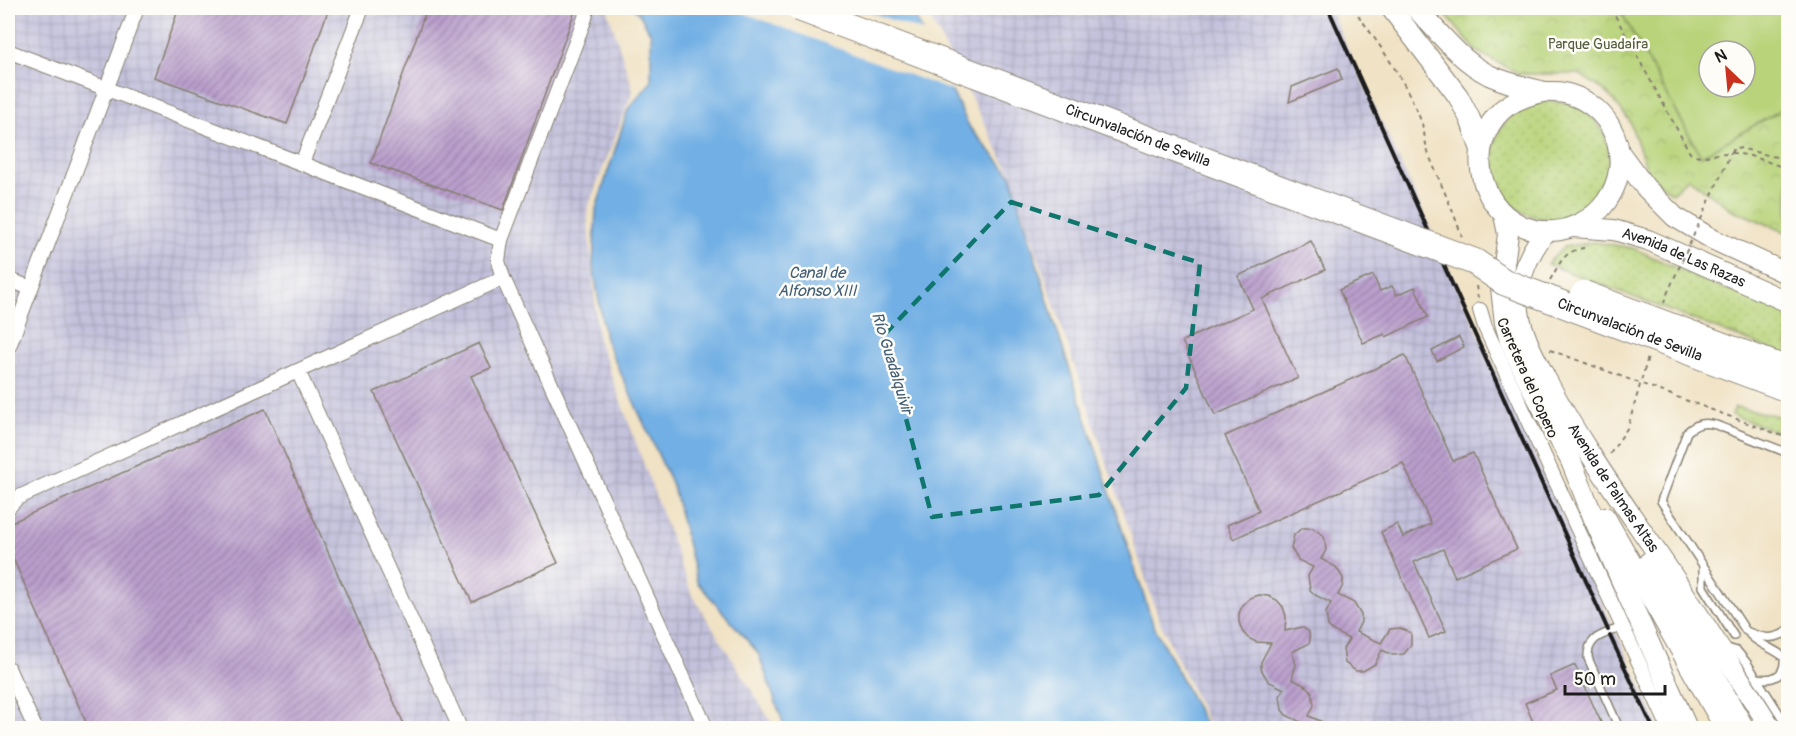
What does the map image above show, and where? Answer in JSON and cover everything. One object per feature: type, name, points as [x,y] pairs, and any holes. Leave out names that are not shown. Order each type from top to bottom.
[{"type":"highway","name":"Circunvalación de Sevilla","points":[[799,8],[1475,271],[1788,389]]},
{"type":"highway","name":"Circunvalación de Sevilla","points":[[1475,271],[1510,266],[1788,370]]},
{"type":"main road","points":[[1390,8],[1458,96],[1470,119],[1481,150]]},
{"type":"main road","points":[[1416,8],[1458,53],[1489,75],[1543,92],[1575,96],[1593,106],[1613,132],[1619,152],[1618,176],[1610,198],[1594,216],[1573,227],[1546,231],[1524,226],[1504,215],[1492,201],[1481,174],[1481,150],[1492,122],[1502,111],[1521,98],[1543,92]]},
{"type":"main road","name":"Avenida de Las Razas","points":[[1619,152],[1645,187],[1675,217],[1714,240],[1788,274]]},
{"type":"main road","name":"Avenida de Palmas Altas","points":[[1504,215],[1508,234],[1501,288],[1505,323],[1510,341],[1571,461],[1594,519],[1687,729]]},
{"type":"main road","name":"Avenida de Las Razas","points":[[1573,227],[1614,230],[1648,240],[1788,302]]},
{"type":"main road","name":"Avenida de Palmas Altas","points":[[1546,231],[1530,255],[1520,288],[1519,312],[1537,363],[1580,440],[1726,641],[1771,729]]},
{"type":"main road","points":[[1580,440],[1744,729]]},
{"type":"main road","points":[[1571,461],[1725,729]]},
{"type":"street","points":[[8,349],[137,8]]},
{"type":"street","points":[[302,163],[362,8]]},
{"type":"street","points":[[587,8],[501,240],[498,261],[503,278],[706,729]]},
{"type":"street","points":[[8,51],[501,240]]},
{"type":"street","points":[[11,501],[503,278]]},
{"type":"street","points":[[8,279],[30,288]]},
{"type":"street","name":"Carretera del Copero","points":[[1480,310],[1485,327],[1669,729]]},
{"type":"street","points":[[298,371],[460,729]]},
{"type":"street","points":[[8,668],[35,729]]},
{"type":"lane","points":[[1757,678],[1769,680],[1779,675],[1785,666],[1784,657],[1774,649],[1759,644],[1746,631],[1661,501],[1687,432],[1694,426],[1704,423],[1716,425],[1788,453]]},
{"type":"lane","points":[[1703,565],[1703,586],[1726,641],[1737,651],[1757,678],[1788,727]]},
{"type":"lane","points":[[1619,729],[1587,652],[1590,643],[1594,640],[1622,627]]},
{"type":"lane","points":[[1746,631],[1763,639],[1780,636],[1788,631]]},
{"type":"path","points":[[1353,8],[1385,52],[1413,105],[1422,125],[1427,152],[1462,237]]},
{"type":"path","points":[[1611,8],[1689,153],[1700,158],[1731,153],[1749,155],[1788,169]]},
{"type":"path","points":[[1664,305],[1735,147],[1788,160]]},
{"type":"path","points":[[1562,258],[1572,249],[1588,246]]},
{"type":"path","name":"Carretera del Copero","points":[[1475,271],[1480,310]]},
{"type":"path","points":[[1548,349],[1788,438]]},
{"type":"path","points":[[1609,456],[1628,427],[1650,350]]},
{"type":"highlighted area","points":[[1011,202],[1200,263],[1186,388],[1099,495],[932,517],[884,335]]},
{"type":"shaded area","points":[[8,8],[607,8],[633,90],[587,210],[598,339],[691,593],[775,728],[8,728]]},
{"type":"shaded area","points":[[925,8],[1329,8],[1660,728],[1210,728],[1160,622],[1011,175]]},
{"type":"green space","name":"Parque Guadaíra","points":[[1440,8],[1619,8],[1701,156],[1788,106],[1788,233],[1731,209],[1688,178],[1672,193],[1649,175],[1629,120],[1606,92],[1579,74],[1520,74],[1477,52]]},
{"type":"green space","points":[[1619,8],[1788,8],[1788,106],[1701,156]]},
{"type":"green space","points":[[1551,101],[1574,105],[1593,118],[1606,137],[1610,160],[1606,183],[1593,202],[1574,215],[1551,219],[1528,215],[1509,202],[1496,183],[1492,160],[1496,137],[1509,118],[1528,105]]},
{"type":"green space","points":[[1594,242],[1633,248],[1702,280],[1788,312],[1788,356],[1547,264],[1564,247]]},
{"type":"green space","points":[[1735,407],[1788,418],[1788,436],[1732,415]]},
{"type":"water","name":"Canal de Alfonso XIII","points":[[633,8],[911,8],[970,128],[1011,175],[1053,318],[1153,624],[1207,728],[785,728],[758,653],[697,582],[673,487],[605,339],[593,265],[596,209],[628,109],[651,82],[651,34]]},
{"type":"pier","points":[[731,8],[859,8],[927,33],[955,92]]},
{"type":"building","points":[[179,8],[329,8],[287,124],[154,77]]},
{"type":"building","points":[[427,8],[576,8],[503,210],[371,163]]},
{"type":"building","points":[[1338,68],[1342,80],[1289,102],[1292,87]]},
{"type":"building","points":[[1311,241],[1325,270],[1262,299],[1298,378],[1215,415],[1182,341],[1253,309],[1238,276]]},
{"type":"building","points":[[1373,275],[1380,291],[1392,286],[1397,295],[1415,287],[1428,317],[1386,337],[1385,334],[1363,343],[1339,290]]},
{"type":"building","points":[[1459,337],[1464,347],[1437,361],[1432,351]]},
{"type":"building","points":[[479,343],[491,368],[471,376],[558,563],[472,602],[374,392]]},
{"type":"building","points":[[1405,355],[1453,461],[1473,453],[1517,549],[1455,577],[1443,549],[1414,562],[1446,631],[1429,638],[1381,532],[1397,524],[1403,537],[1431,524],[1403,463],[1233,539],[1227,525],[1259,511],[1225,436]]},
{"type":"building","points":[[265,409],[406,729],[89,729],[8,547],[10,523]]},
{"type":"building","points":[[1302,528],[1313,528],[1324,536],[1326,550],[1321,559],[1336,567],[1343,578],[1343,585],[1338,595],[1354,603],[1361,615],[1361,622],[1356,632],[1381,643],[1390,629],[1400,628],[1411,633],[1411,645],[1404,654],[1393,655],[1382,650],[1375,664],[1363,671],[1356,671],[1345,663],[1343,649],[1349,639],[1328,626],[1326,613],[1331,603],[1310,590],[1308,576],[1313,567],[1298,560],[1291,548],[1294,535]]},
{"type":"building","points":[[1259,595],[1277,600],[1283,607],[1286,616],[1285,631],[1302,627],[1309,632],[1308,644],[1292,652],[1296,664],[1292,679],[1308,687],[1312,692],[1314,705],[1309,716],[1338,729],[1300,729],[1303,723],[1286,715],[1282,710],[1280,696],[1284,689],[1268,681],[1261,669],[1261,662],[1271,643],[1256,642],[1248,638],[1239,622],[1239,613],[1243,605],[1250,598]]},
{"type":"building","points":[[1575,665],[1604,729],[1536,729],[1525,703],[1557,690],[1550,676]]},
{"type":"railway","points":[[1328,8],[1608,630]]},
{"type":"railway","points":[[1610,636],[1653,728]]},
{"type":"water label","name":"Río Guadalquivir","points":[[892,363]]}]
